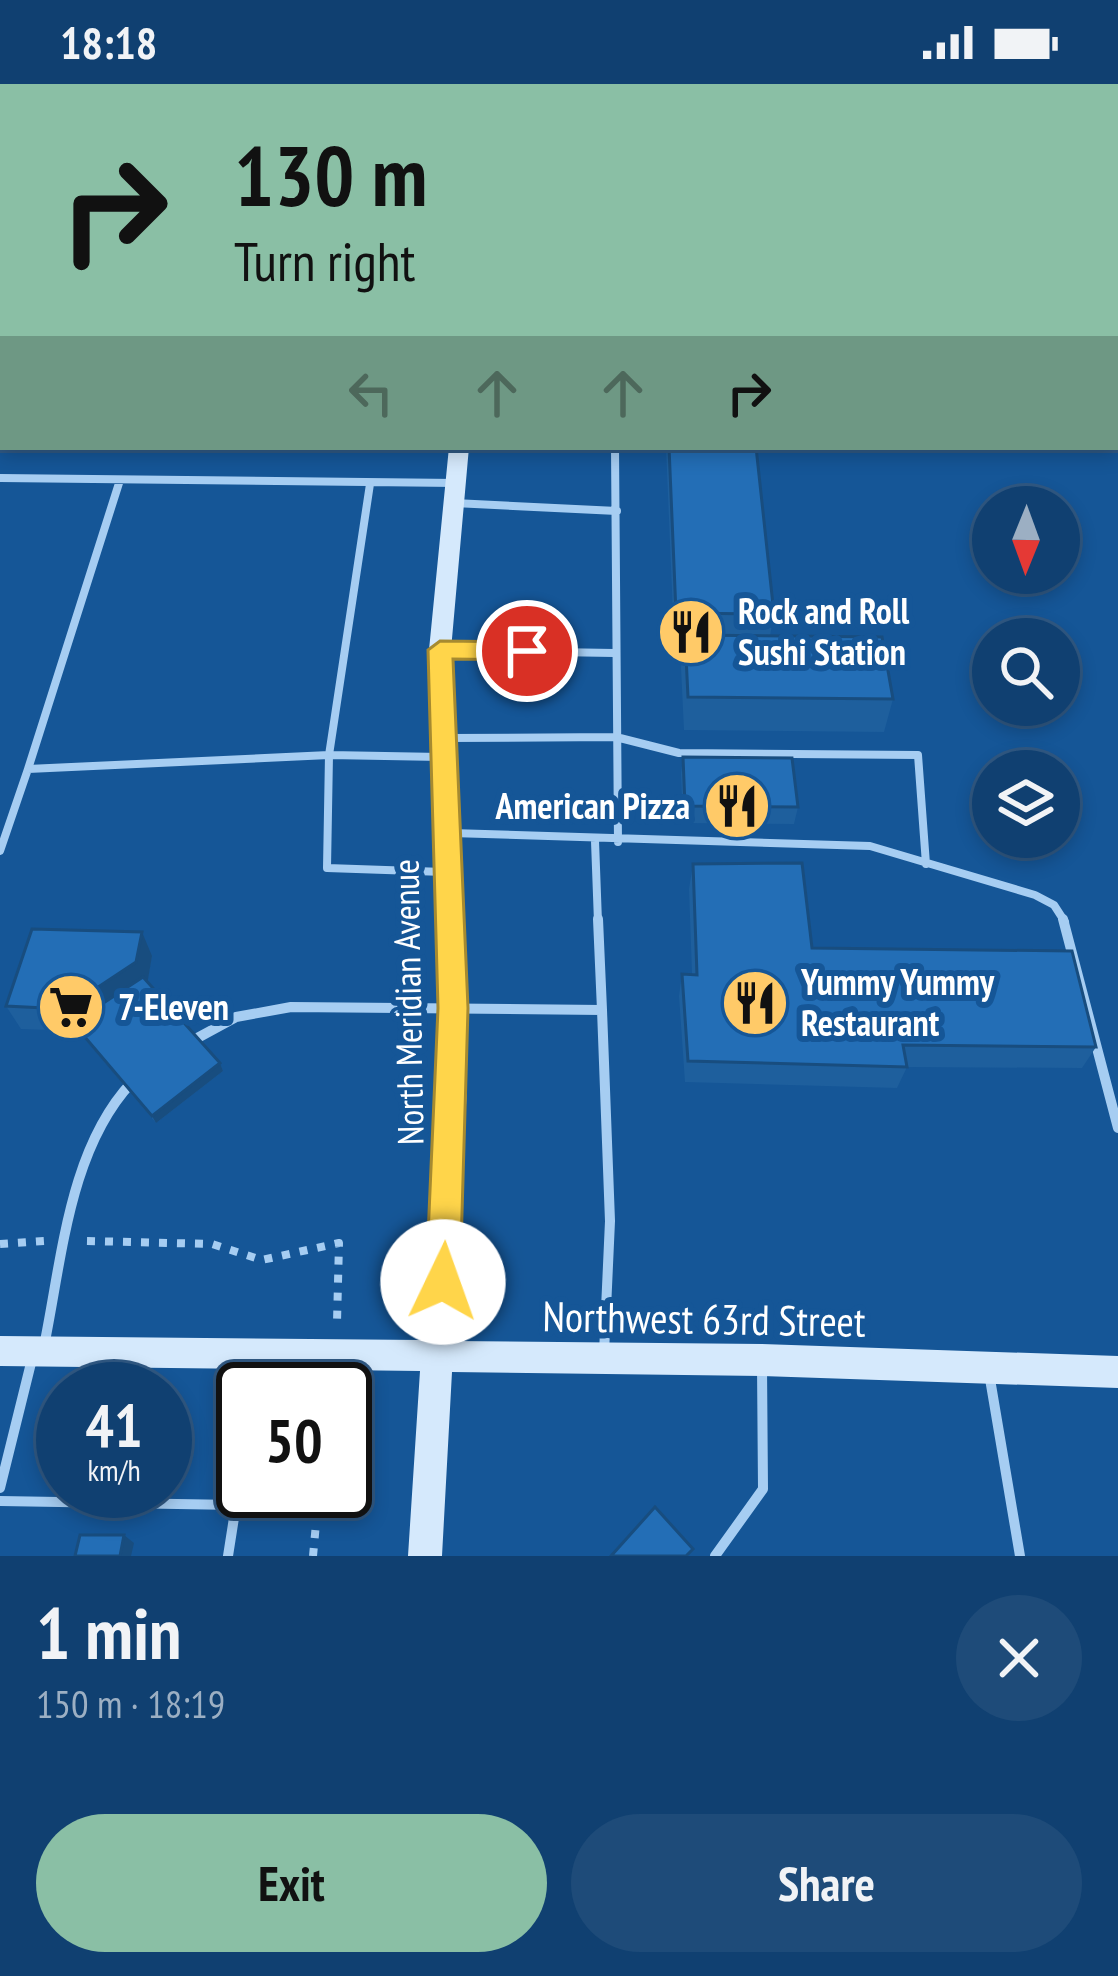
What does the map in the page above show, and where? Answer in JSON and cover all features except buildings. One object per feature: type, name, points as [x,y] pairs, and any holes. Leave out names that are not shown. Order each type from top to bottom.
[{"type":"main road","name":"North Meridian Avenue","points":[[425,1556],[439,1355],[453,1008],[440,650],[459,450]]},
{"type":"main road","name":"Northwest 63rd Street","points":[[0,1351],[763,1360],[1118,1372]]},
{"type":"lane","points":[[615,450],[618,842]]},
{"type":"lane","points":[[0,478],[370,484],[617,511]]},
{"type":"lane","points":[[0,851],[120,479]]},
{"type":"lane","points":[[370,484],[329,755],[327,868],[448,872]]},
{"type":"lane","points":[[440,650],[614,653]]},
{"type":"lane","points":[[28,769],[616,736],[679,753],[919,755],[926,864]]},
{"type":"lane","points":[[446,833],[595,842],[870,846],[1015,888],[1054,905],[1066,923],[1118,1128]]},
{"type":"lane","points":[[595,842],[610,1221],[603,1358]]},
{"type":"lane","points":[[172,1055],[206,1031],[262,1010],[602,1010]]},
{"type":"lane","points":[[0,1488],[95,1134],[108,1106],[137,1078]]},
{"type":"lane","points":[[715,1556],[763,1489],[763,1360]]},
{"type":"lane","points":[[988,1368],[1020,1556]]},
{"type":"lane","points":[[0,1501],[236,1505],[229,1556]]},
{"type":"path","points":[[0,1244],[17,1241]]},
{"type":"path","points":[[106,1241],[212,1244],[262,1260],[339,1243],[334,1355]]},
{"type":"path","points":[[313,1556],[317,1518]]},
{"type":"place","name":"Rock and Roll Sushi Station","points":[[691,632]]},
{"type":"place","name":"American Pizza","points":[[737,806]]},
{"type":"place","name":"Yummy Yummy Restaurant","points":[[755,1003]]},
{"type":"place","name":"7-Eleven","points":[[71,1007]]},
{"type":"route","points":[[443,1282],[453,1087],[453,960],[440,650],[527,651]]}]
